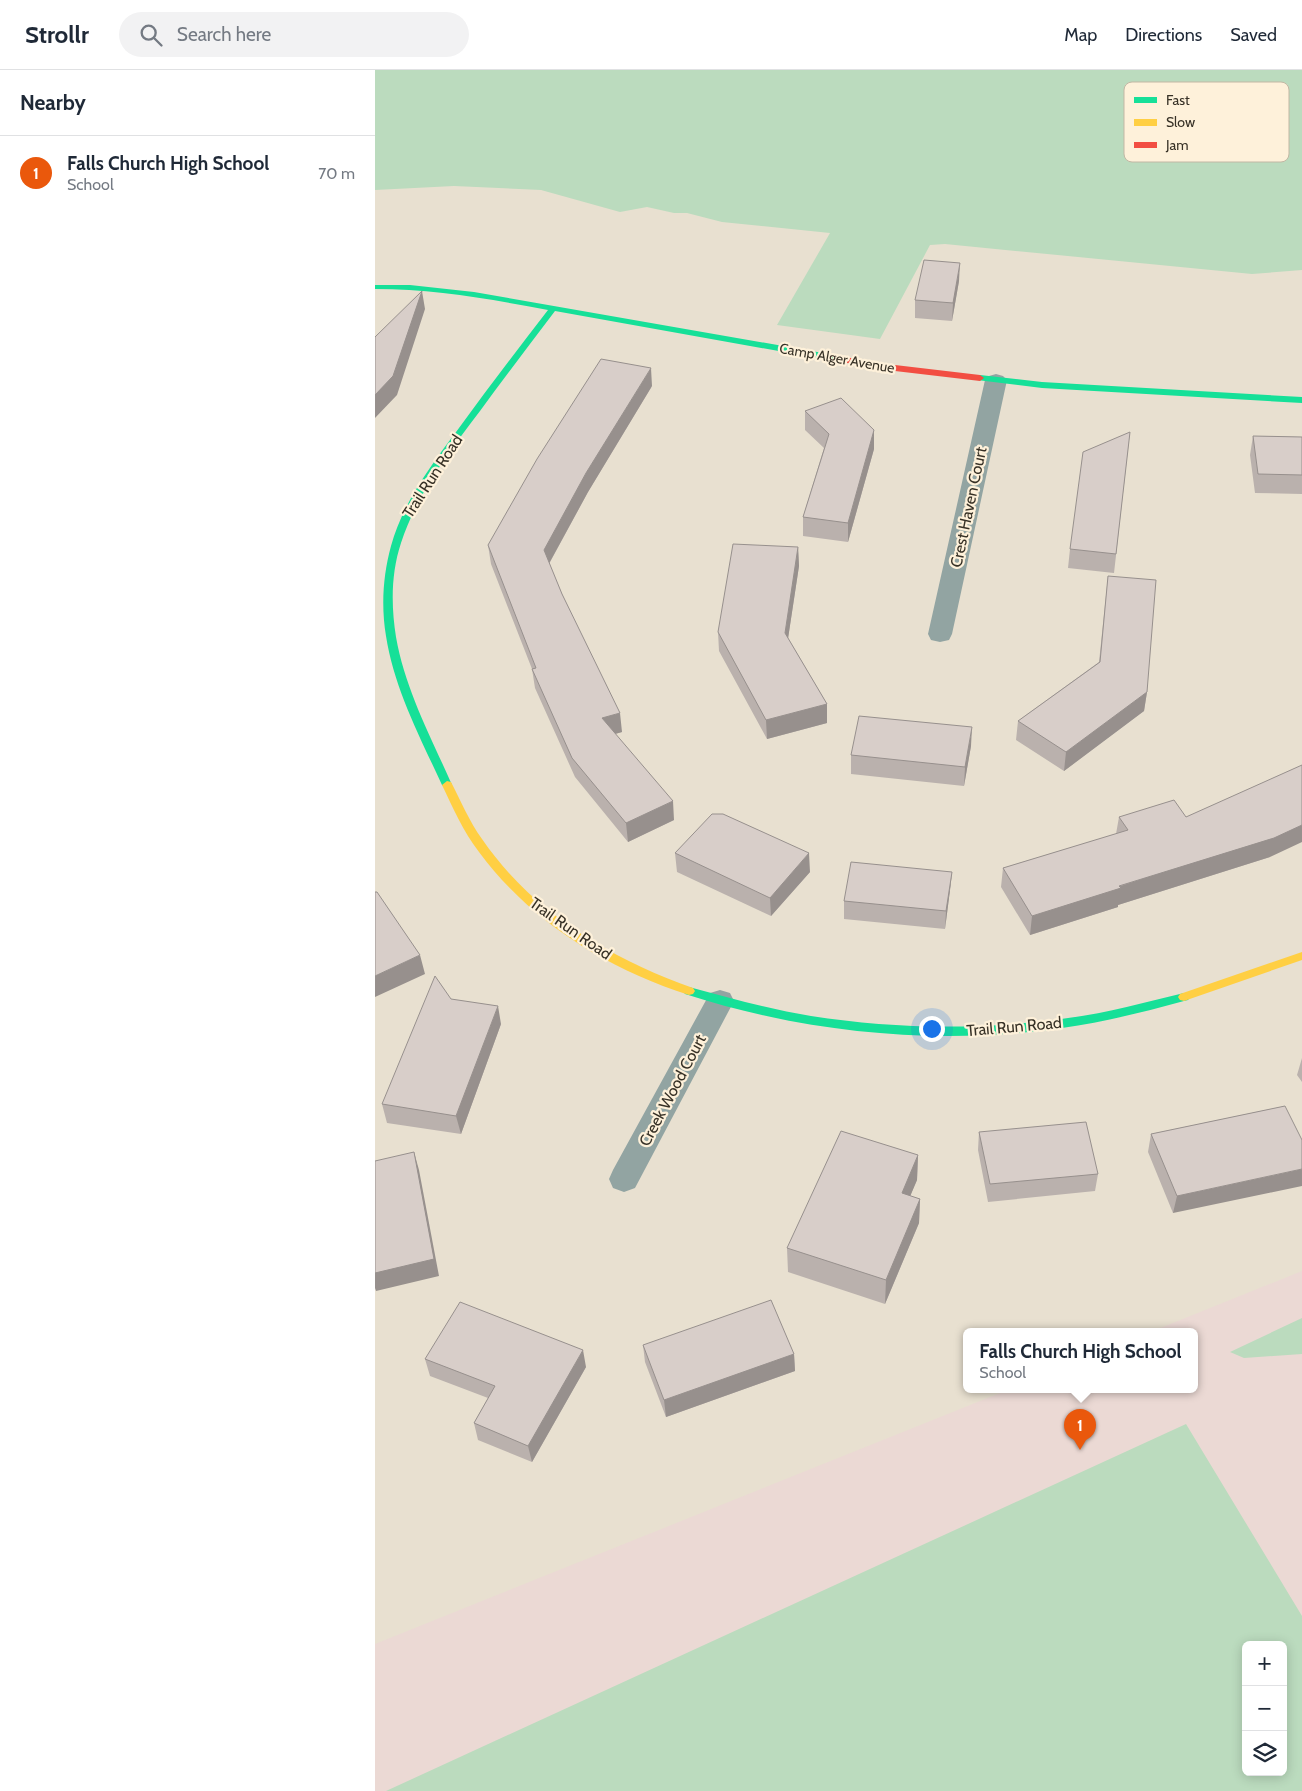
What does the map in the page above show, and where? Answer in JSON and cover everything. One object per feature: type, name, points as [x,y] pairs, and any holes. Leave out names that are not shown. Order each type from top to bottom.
[{"type":"street","name":"Camp Alger Avenue","points":[[375,287],[410,287],[474,294],[878,366],[1042,385],[1302,400]]},
{"type":"street","name":"Trail Run Road","points":[[553,308],[426,480],[403,518],[390,557],[385,599],[390,643],[400,675],[461,818],[496,866],[538,908],[593,948],[647,976],[681,989],[720,1001],[786,1017],[874,1029],[939,1032],[1031,1028],[1121,1014],[1231,982],[1302,956]]},
{"type":"street","name":"Crest Haven Court","points":[[940,634],[996,380]]},
{"type":"street","name":"Creek Wood Court","points":[[624,1179],[720,1001]]},
{"type":"shaded area","points":[[1302,1271],[1302,1791],[375,1791],[375,1644],[1000,1393],[1198,1393],[1198,1328],[1160,1328]]},
{"type":"green space","points":[[375,70],[1302,70],[1302,270],[1252,274],[945,244],[930,245],[880,339],[777,325],[830,233],[722,222],[687,213],[674,213],[647,207],[620,212],[541,190],[454,186],[375,190]]},
{"type":"green space","points":[[1302,1318],[1302,1354],[1244,1358],[1230,1352]]},
{"type":"green space","points":[[1186,1424],[1302,1616],[1302,1791],[386,1791]]},
{"type":"building","points":[[924,260],[960,263],[953,303],[915,300]]},
{"type":"building","points":[[422,291],[393,376],[375,395],[375,337]]},
{"type":"building","points":[[601,359],[651,368],[586,473],[544,550],[562,594],[620,713],[602,718],[673,801],[626,823],[572,758],[532,669],[536,668],[488,545],[537,459]]},
{"type":"building","points":[[841,398],[874,430],[848,523],[803,517],[829,434],[805,411]]},
{"type":"building","points":[[1130,432],[1116,554],[1070,549],[1083,452]]},
{"type":"building","points":[[1253,436],[1302,437],[1302,475],[1258,474]]},
{"type":"building","points":[[733,544],[798,547],[785,633],[827,704],[766,720],[718,632]]},
{"type":"building","points":[[1108,576],[1156,580],[1147,692],[1066,752],[1018,721],[1100,662]]},
{"type":"building","points":[[859,716],[972,727],[965,767],[851,755]]},
{"type":"building","points":[[1302,765],[1302,825],[1274,838],[1119,886],[1121,888],[1032,916],[1003,868],[1128,830],[1119,817],[1174,800],[1186,817]]},
{"type":"building","points":[[712,814],[723,814],[809,853],[770,898],[675,853]]},
{"type":"building","points":[[851,862],[952,872],[946,911],[844,901]]},
{"type":"building","points":[[375,892],[377,892],[420,955],[375,976]]},
{"type":"building","points":[[435,976],[451,999],[498,1006],[456,1116],[382,1104]]},
{"type":"building","points":[[1285,1106],[1302,1140],[1302,1169],[1177,1196],[1151,1134]]},
{"type":"building","points":[[1086,1122],[1098,1174],[990,1184],[979,1132]]},
{"type":"building","points":[[841,1131],[918,1155],[902,1193],[920,1199],[886,1280],[787,1248]]},
{"type":"building","points":[[414,1152],[434,1259],[375,1273],[375,1161]]},
{"type":"building","points":[[771,1300],[794,1354],[664,1400],[643,1345]]},
{"type":"building","points":[[460,1302],[583,1350],[528,1446],[474,1423],[495,1386],[425,1359]]},
{"type":"traffic: fast","points":[[375,287],[410,287],[474,294],[840,359]]},
{"type":"traffic: fast","points":[[447,785],[407,693],[395,655],[388,603],[389,573],[405,518],[434,468],[553,308]]},
{"type":"traffic: fast","points":[[980,378],[1042,385],[1302,400]]},
{"type":"traffic: fast","points":[[689,991],[749,1008],[811,1020],[873,1028],[936,1032],[999,1030],[1062,1024],[1124,1013],[1184,997]]},
{"type":"traffic: slow","points":[[447,785],[466,822],[483,849],[509,880],[554,921],[606,955],[633,969],[689,991]]},
{"type":"traffic: slow","points":[[1184,997],[1302,956]]},
{"type":"traffic: jam","points":[[840,359],[878,366],[980,378]]},
{"type":"place","name":"Falls Church High School","points":[[1080,1450]]}]
